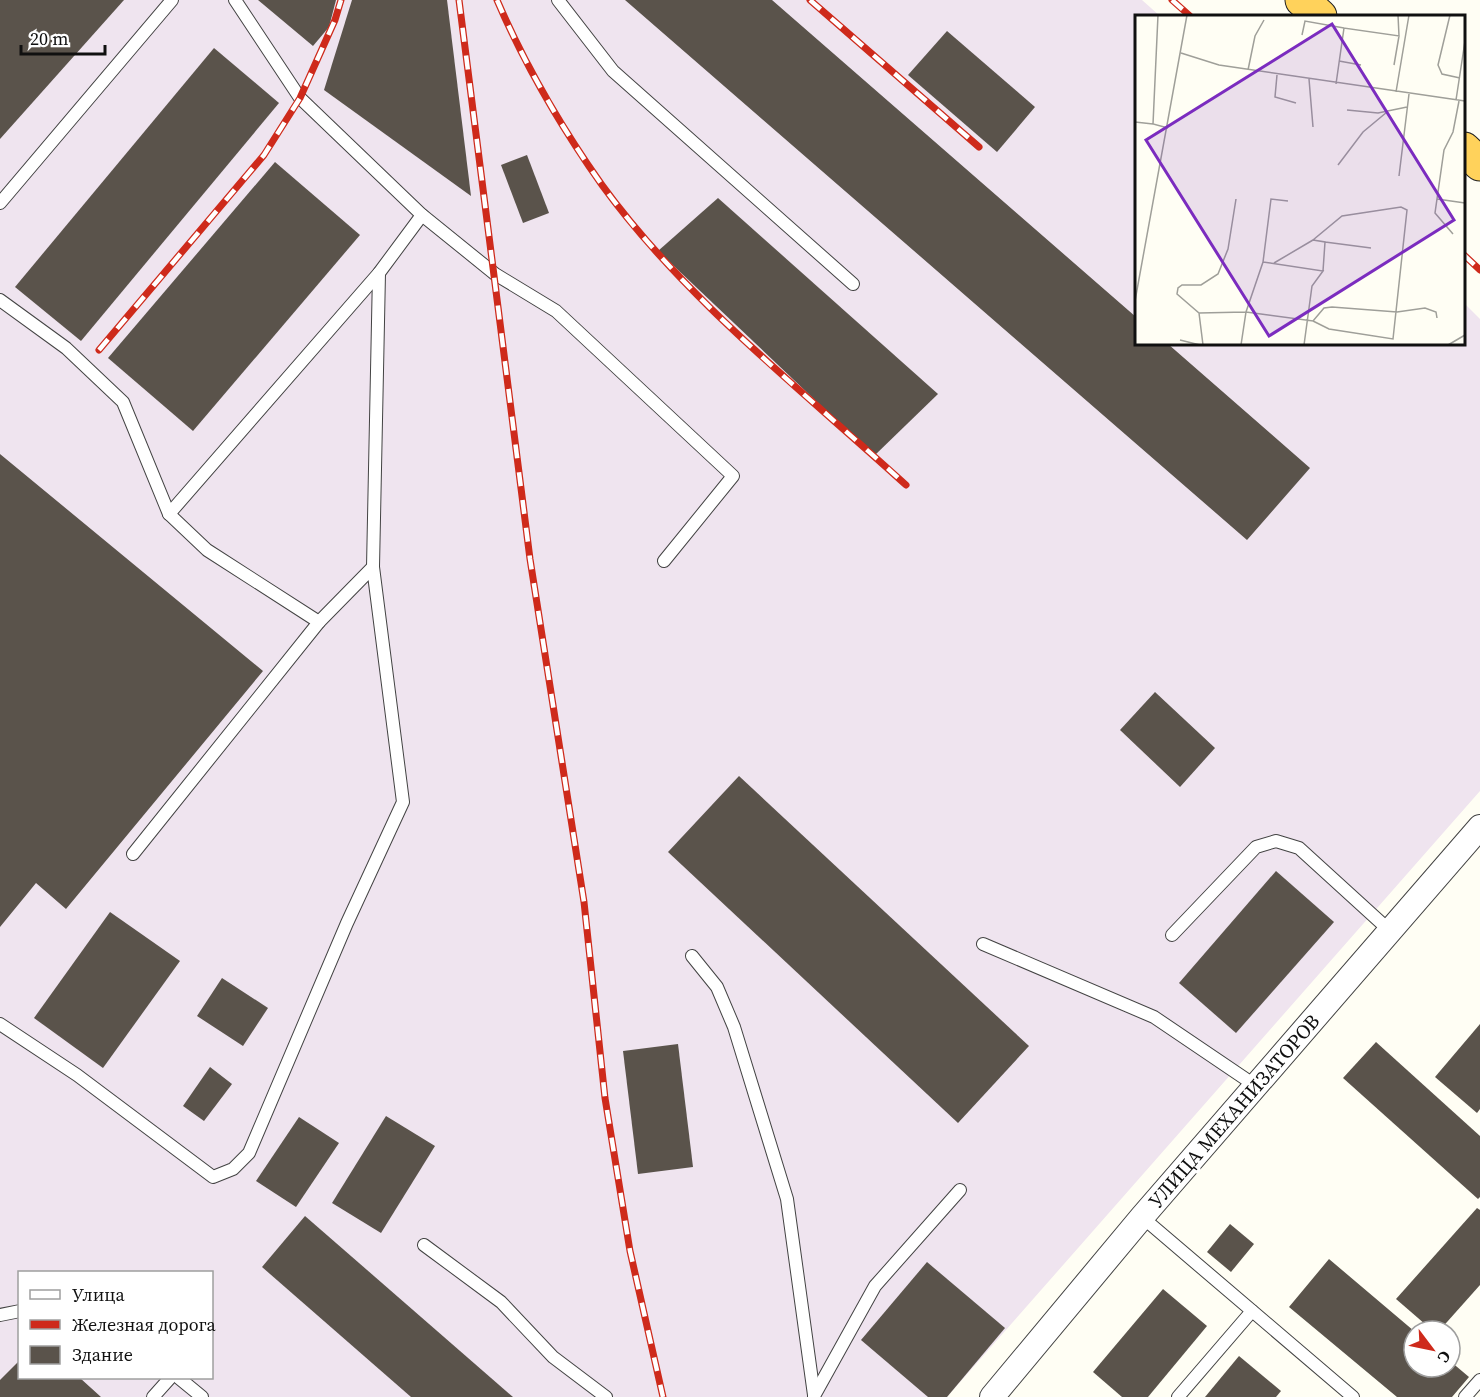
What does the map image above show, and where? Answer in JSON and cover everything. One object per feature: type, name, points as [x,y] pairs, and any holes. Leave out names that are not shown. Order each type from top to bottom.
[{"type":"highway","points":[[1302,0],[1319,15]]},
{"type":"street","name":"УЛИЦА МЕХАНИЗАТОРОВ","points":[[992,1397],[1142,1217],[1480,827]]},
{"type":"lane","points":[[0,203],[172,0]]},
{"type":"lane","points":[[235,0],[300,98],[422,215],[495,274],[556,311],[732,476],[664,561]]},
{"type":"lane","points":[[558,0],[613,70],[853,284]]},
{"type":"lane","points":[[169,514],[379,273],[422,215]]},
{"type":"lane","points":[[0,1024],[77,1075],[213,1177],[233,1169],[249,1153],[347,923],[404,802],[373,567],[379,273]]},
{"type":"lane","points":[[0,300],[66,348],[123,402],[169,514],[207,550],[319,622]]},
{"type":"lane","points":[[133,854],[319,622],[373,567]]},
{"type":"lane","points":[[1172,935],[1256,847],[1276,841],[1299,848],[1389,930]]},
{"type":"lane","points":[[983,944],[1154,1017],[1256,1086]]},
{"type":"lane","points":[[692,956],[717,987],[734,1027],[787,1199],[814,1396]]},
{"type":"lane","points":[[814,1396],[875,1286],[960,1190]]},
{"type":"lane","points":[[1142,1217],[1353,1397]]},
{"type":"lane","points":[[424,1245],[501,1302],[553,1357],[606,1397]]},
{"type":"lane","points":[[1178,1397],[1252,1311]]},
{"type":"lane","points":[[0,1316],[18,1312]]},
{"type":"lane","points":[[153,1397],[168,1379]]},
{"type":"lane","points":[[181,1379],[202,1397]]},
{"type":"lane","points":[[1465,1397],[1480,1380]]},
{"type":"shaded area","points":[[0,0],[1142,0],[1159,15],[1135,15],[1135,345],[1465,345],[1465,304],[1480,319],[1480,791],[947,1397],[0,1397]]},
{"type":"building","points":[[0,0],[124,0],[0,139]]},
{"type":"building","points":[[258,0],[336,0],[329,27],[313,46]]},
{"type":"building","points":[[352,0],[447,0],[471,196],[324,90]]},
{"type":"building","points":[[625,0],[772,0],[1135,316],[1135,345],[1169,345],[1310,468],[1247,540]]},
{"type":"building","points":[[947,31],[1035,107],[997,152],[908,75]]},
{"type":"building","points":[[214,48],[279,103],[81,341],[15,287]]},
{"type":"building","points":[[527,155],[549,213],[523,223],[501,165]]},
{"type":"building","points":[[275,162],[360,235],[193,431],[108,358]]},
{"type":"building","points":[[718,198],[938,394],[874,456],[658,251]]},
{"type":"building","points":[[0,454],[263,671],[66,909],[36,883],[0,927]]},
{"type":"building","points":[[1155,692],[1215,748],[1180,787],[1120,730]]},
{"type":"building","points":[[739,776],[1029,1046],[958,1123],[668,852]]},
{"type":"building","points":[[1276,871],[1334,922],[1236,1033],[1179,983]]},
{"type":"building","points":[[110,912],[180,961],[103,1068],[34,1018]]},
{"type":"building","points":[[222,978],[268,1008],[243,1046],[197,1016]]},
{"type":"building","points":[[1480,1024],[1480,1109],[1477,1113],[1435,1077]]},
{"type":"building","points":[[1376,1042],[1480,1136],[1480,1197],[1478,1199],[1343,1078]]},
{"type":"building","points":[[678,1044],[693,1167],[638,1174],[623,1051]]},
{"type":"building","points":[[210,1067],[232,1084],[204,1121],[183,1106]]},
{"type":"building","points":[[386,1116],[435,1146],[381,1233],[332,1203]]},
{"type":"building","points":[[299,1117],[339,1143],[296,1207],[256,1181]]},
{"type":"building","points":[[1477,1208],[1480,1210],[1480,1285],[1450,1319],[1419,1319],[1396,1299]]},
{"type":"building","points":[[305,1216],[513,1397],[411,1397],[262,1267]]},
{"type":"building","points":[[1230,1224],[1254,1244],[1231,1272],[1207,1252]]},
{"type":"building","points":[[1329,1259],[1402,1321],[1402,1379],[1462,1379],[1462,1371],[1469,1377],[1452,1397],[1397,1397],[1289,1307]]},
{"type":"building","points":[[927,1262],[1005,1328],[947,1397],[928,1397],[861,1340]]},
{"type":"building","points":[[1163,1289],[1207,1326],[1148,1397],[1122,1397],[1093,1372]]},
{"type":"building","points":[[1239,1356],[1281,1391],[1276,1397],[1205,1397]]},
{"type":"building","points":[[18,1362],[18,1379],[81,1379],[101,1397],[0,1397],[0,1380]]},
{"type":"railway","points":[[99,350],[264,155],[300,98],[335,20],[341,0]]},
{"type":"railway","points":[[459,0],[530,559],[584,902],[605,1098],[630,1251],[663,1397]]},
{"type":"railway","points":[[497,0],[519,48],[558,118],[602,185],[634,226],[707,305],[786,379],[906,485]]},
{"type":"railway","points":[[810,0],[979,147]]},
{"type":"railway","points":[[1172,0],[1189,15]]},
{"type":"railway","points":[[1465,256],[1480,270]]}]
